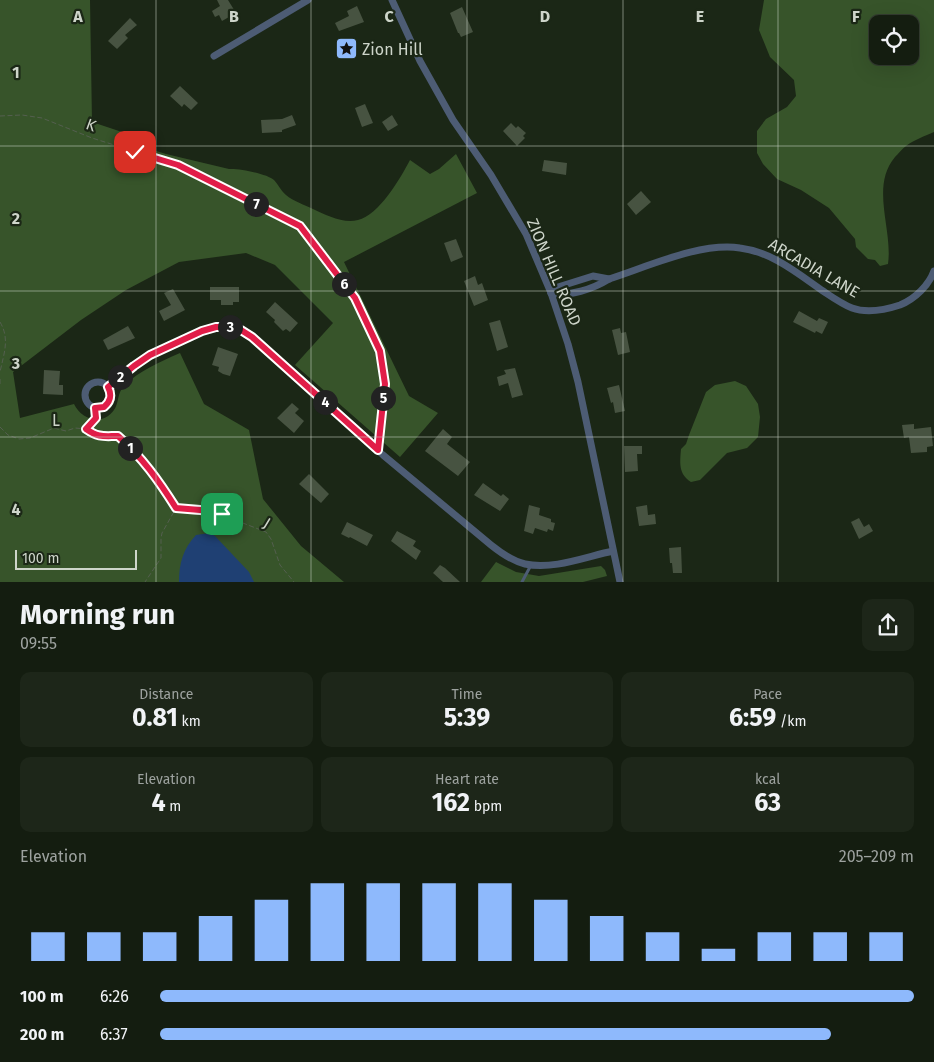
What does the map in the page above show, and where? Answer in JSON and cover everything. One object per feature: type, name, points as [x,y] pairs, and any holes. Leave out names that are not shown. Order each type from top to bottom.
[{"type":"street","points":[[214,56],[308,0]]},
{"type":"street","name":"ZION HILL ROAD","points":[[392,0],[420,62],[452,120],[491,175],[526,234],[551,293],[574,363],[620,582]]},
{"type":"street","name":"ARCADIA LANE","points":[[551,293],[561,295],[597,287],[609,279],[694,250],[738,247],[767,255],[837,300],[853,308],[880,311],[904,303],[916,296],[926,285],[934,270]]},
{"type":"street","points":[[108,387],[134,366],[160,350],[216,327],[235,328],[252,337],[378,450],[505,555],[518,562],[532,565],[561,563],[613,551]]},
{"type":"street","points":[[101,382],[108,387],[111,396],[108,404],[104,407],[95,408],[88,404],[84,396],[86,388],[93,383],[101,382]]},
{"type":"lane","points":[[522,582],[532,565]]},
{"type":"path","name":"K","points":[[0,116],[22,114],[42,118],[92,138],[178,165],[300,226],[355,298],[380,351],[385,384],[378,450]]},
{"type":"path","points":[[0,322],[6,333],[5,352],[0,372]]},
{"type":"path","points":[[0,379],[0,384]]},
{"type":"path","points":[[86,429],[96,418],[95,408]]},
{"type":"path","name":"L","points":[[0,427],[8,436],[19,439],[30,438],[54,428],[66,431],[75,428],[86,429],[95,435],[106,438],[118,436],[157,478],[176,508]]},
{"type":"path","points":[[145,582],[162,558],[162,533],[176,508]]},
{"type":"path","name":"J","points":[[176,508],[204,510],[222,514],[266,532],[280,565],[294,582]]},
{"type":"green space","points":[[0,0],[90,0],[92,122],[122,132],[150,149],[166,154],[229,169],[246,170],[266,176],[274,180],[284,193],[292,199],[323,214],[346,221],[366,217],[388,195],[410,160],[430,174],[439,169],[456,154],[477,193],[344,262],[409,396],[438,413],[400,457],[295,365],[333,323],[275,265],[246,253],[179,262],[126,290],[81,320],[13,372],[20,418],[74,404],[82,414],[98,420],[109,415],[114,410],[122,389],[130,380],[150,367],[180,353],[204,404],[249,430],[263,499],[301,546],[344,582],[0,582]]},
{"type":"green space","points":[[764,0],[934,0],[934,132],[906,146],[895,157],[888,169],[884,181],[883,195],[888,237],[888,264],[880,266],[875,260],[868,259],[856,247],[855,239],[829,208],[801,190],[777,179],[763,164],[757,153],[757,131],[766,119],[787,107],[796,96],[794,80],[770,57],[759,30]]},
{"type":"green space","points":[[735,381],[746,386],[758,404],[760,417],[758,437],[747,448],[727,453],[700,480],[691,482],[682,471],[680,463],[681,449],[686,444],[706,392],[715,385]]},
{"type":"green space","points":[[496,562],[516,572],[539,576],[601,566],[607,576],[583,582],[481,582]]},
{"type":"water","points":[[210,533],[249,572],[254,582],[179,582],[181,562],[188,546],[196,535]]},
{"type":"building","points":[[217,0],[228,0],[236,13],[222,21],[219,15],[215,17],[212,11],[220,6]]},
{"type":"building","points":[[357,6],[364,22],[339,31],[335,23],[349,16],[347,11]]},
{"type":"building","points":[[462,7],[473,32],[461,37],[450,13]]},
{"type":"building","points":[[130,18],[137,25],[125,35],[128,38],[117,49],[108,41]]},
{"type":"building","points":[[180,86],[198,103],[191,110],[184,104],[182,107],[170,96]]},
{"type":"building","points":[[365,104],[373,123],[362,127],[355,108]]},
{"type":"building","points":[[292,115],[296,125],[282,130],[282,132],[262,133],[261,120],[282,119]]},
{"type":"building","points":[[392,115],[398,125],[388,131],[382,122]]},
{"type":"building","points":[[511,123],[526,133],[523,136],[525,138],[517,146],[503,131]]},
{"type":"building","points":[[544,160],[567,163],[566,175],[542,171]]},
{"type":"building","points":[[641,191],[651,202],[636,215],[627,204]]},
{"type":"building","points":[[456,239],[463,257],[451,262],[444,243]]},
{"type":"building","points":[[475,276],[478,285],[482,283],[488,300],[474,306],[464,281]]},
{"type":"building","points":[[210,287],[239,287],[239,302],[233,302],[233,305],[221,305],[221,300],[210,300]]},
{"type":"building","points":[[173,289],[185,310],[164,321],[159,311],[171,305],[164,293]]},
{"type":"building","points":[[275,302],[298,323],[290,332],[286,329],[283,331],[266,312]]},
{"type":"building","points":[[799,311],[817,321],[819,318],[828,322],[822,334],[816,331],[815,333],[793,322]]},
{"type":"building","points":[[500,320],[508,347],[497,351],[489,323]]},
{"type":"building","points":[[128,326],[135,338],[108,350],[103,340]]},
{"type":"building","points":[[620,328],[621,333],[626,332],[630,352],[618,355],[612,330]]},
{"type":"building","points":[[218,347],[238,354],[230,376],[218,371],[219,367],[212,365]]},
{"type":"building","points":[[515,368],[523,395],[512,398],[508,383],[499,386],[497,377],[506,374],[504,370]]},
{"type":"building","points":[[44,370],[60,371],[59,385],[63,385],[63,395],[43,394]]},
{"type":"building","points":[[619,385],[625,411],[615,413],[607,388]]},
{"type":"building","points":[[292,403],[299,409],[295,413],[304,421],[294,433],[277,418]]},
{"type":"building","points":[[914,424],[914,429],[931,427],[933,446],[927,447],[927,452],[911,453],[909,437],[904,438],[902,425]]},
{"type":"building","points":[[443,429],[452,437],[447,444],[470,462],[458,476],[425,451]]},
{"type":"building","points":[[624,446],[642,446],[642,454],[637,454],[638,471],[625,472]]},
{"type":"building","points":[[309,474],[329,494],[321,503],[299,484]]},
{"type":"building","points":[[483,483],[501,496],[503,494],[509,499],[500,511],[474,495]]},
{"type":"building","points":[[529,505],[540,508],[539,515],[551,519],[551,522],[555,523],[553,531],[548,529],[547,532],[535,528],[533,534],[524,531]]},
{"type":"building","points":[[647,505],[648,515],[655,514],[656,524],[639,526],[636,507]]},
{"type":"building","points":[[859,518],[864,527],[869,524],[873,531],[859,539],[851,522]]},
{"type":"building","points":[[347,522],[373,535],[367,546],[341,534]]},
{"type":"building","points":[[397,531],[416,541],[413,546],[421,551],[416,560],[391,541]]},
{"type":"building","points":[[681,547],[682,573],[673,573],[669,548]]},
{"type":"building","points":[[440,565],[460,582],[443,582],[433,573]]},
{"type":"place","name":"Zion Hill","points":[[346,49]]},
{"type":"route","points":[[135,152],[178,165],[300,226],[355,298],[380,351],[385,384],[378,450],[252,337],[235,328],[222,326],[202,331],[160,350],[134,366],[108,387],[111,396],[108,404],[104,407],[95,408],[96,418],[86,429],[95,435],[106,438],[118,436],[145,463],[176,508],[212,511],[222,514]]}]
